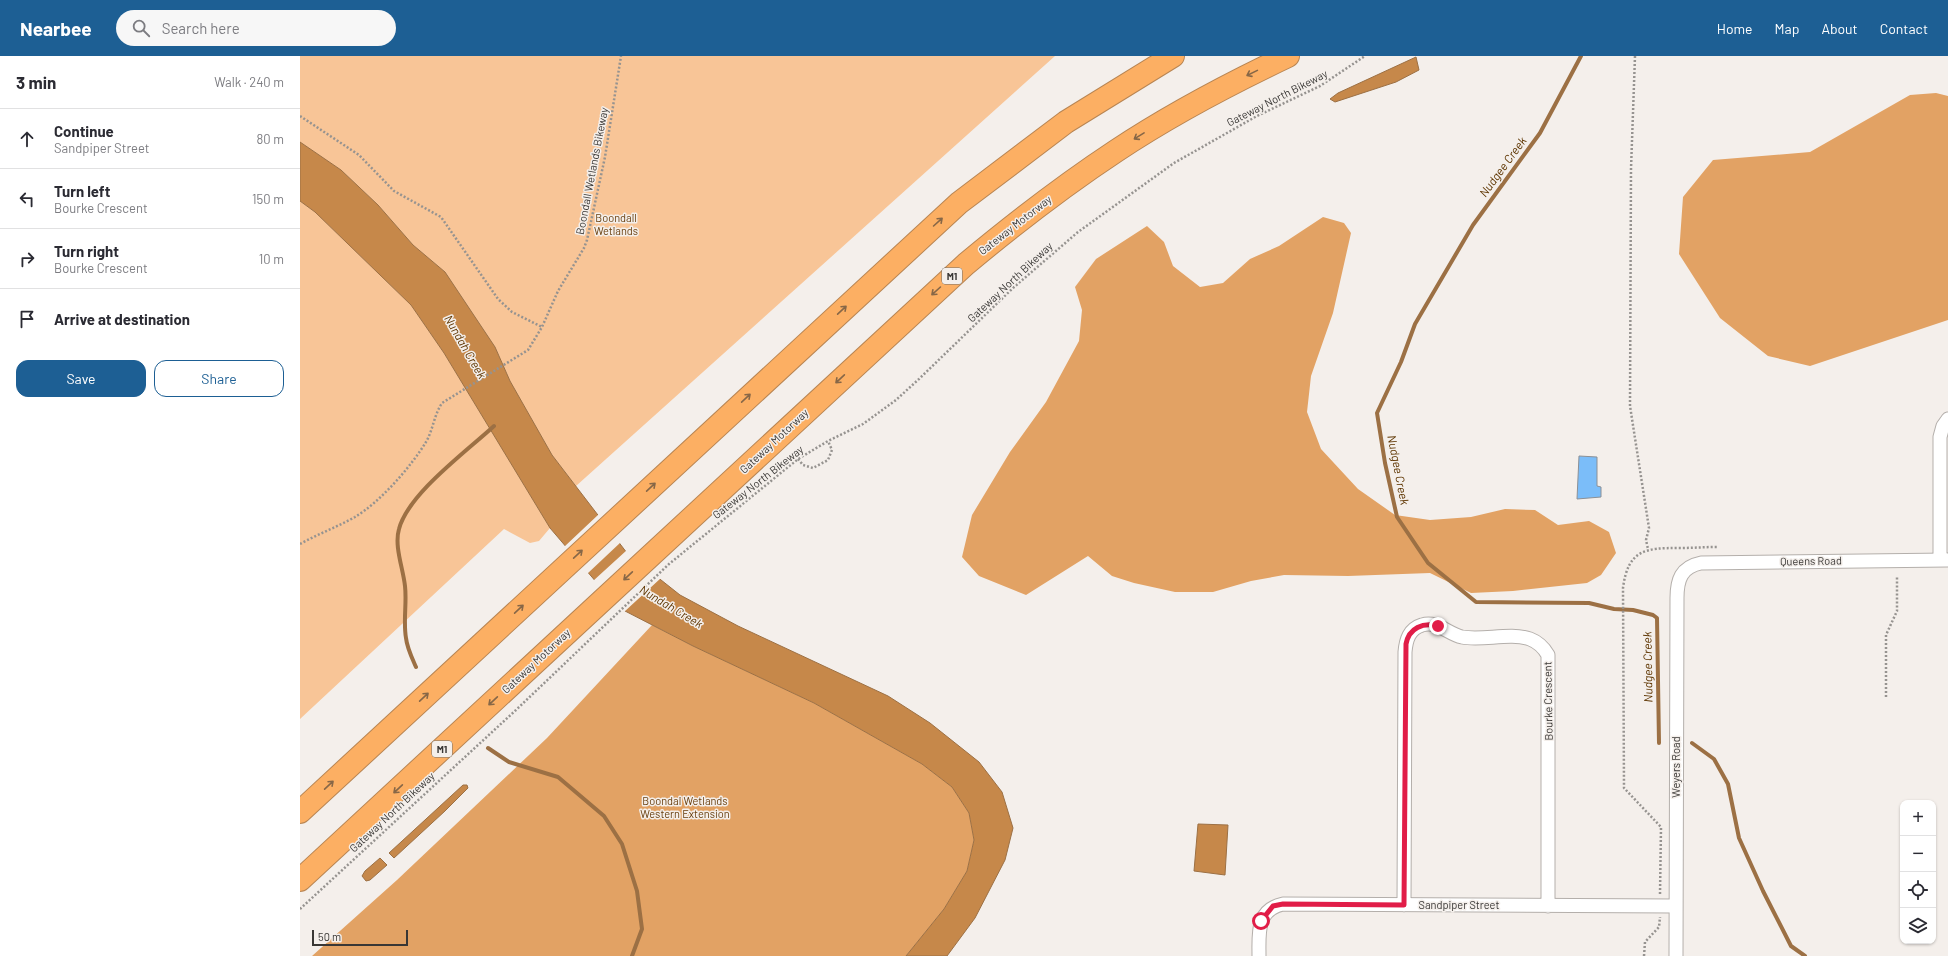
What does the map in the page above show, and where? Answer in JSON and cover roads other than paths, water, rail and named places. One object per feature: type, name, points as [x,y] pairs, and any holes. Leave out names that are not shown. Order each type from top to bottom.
[{"type":"highway","points":[[300,812],[959,203],[1066,122],[1173,56]]},
{"type":"highway","name":"Gateway Motorway","points":[[300,880],[590,625],[663,557],[955,274],[1013,225],[1059,190],[1130,142],[1208,96],[1288,56]]},
{"type":"street","points":[[1944,560],[1940,437],[1943,426],[1948,419]]},
{"type":"street","name":"Queens Road","points":[[1679,578],[1688,568],[1701,563],[1944,560]]},
{"type":"street","name":"Weyers Road","points":[[1676,956],[1677,598],[1679,578]]},
{"type":"street","name":"Bourke Crescent","points":[[1404,905],[1405,652],[1409,635],[1418,626],[1428,623],[1438,626],[1455,635],[1466,637],[1529,638],[1540,644],[1548,655],[1548,906]]},
{"type":"street","name":"Sandpiper Street","points":[[1259,956],[1259,934],[1261,921],[1273,906],[1283,904],[1676,906]]},
{"type":"water","points":[[1416,57],[1419,70],[1396,82],[1335,102],[1330,99],[1338,93]]},
{"type":"water","name":"Nundah Creek","points":[[300,142],[341,170],[378,205],[413,245],[445,272],[495,347],[510,381],[552,455],[627,553],[680,595],[738,626],[888,696],[930,723],[979,762],[1002,792],[1013,828],[1005,860],[975,918],[947,956],[906,956],[944,909],[967,871],[974,840],[969,813],[952,787],[922,764],[814,703],[693,646],[625,611],[609,597],[550,528],[444,353],[411,305],[315,212],[300,201]]},
{"type":"water","points":[[463,785],[467,785],[468,788],[394,858],[389,853]]},
{"type":"water","points":[[1198,824],[1228,825],[1225,875],[1194,871]]},
{"type":"water","points":[[380,858],[387,865],[370,880],[366,881],[362,876],[365,871]]},
{"type":"waterway","name":"Nudgee Creek","points":[[1581,56],[1540,133],[1473,225],[1415,324],[1401,362],[1377,413],[1385,463],[1397,517],[1428,563],[1476,602],[1589,603],[1614,609],[1633,610],[1653,615],[1657,618],[1659,743]]},
{"type":"waterway","points":[[416,667],[409,649],[405,632],[405,592],[398,550],[399,529],[414,502],[426,488],[454,460],[494,426]]},
{"type":"waterway","name":"Nudgee Creek","points":[[1692,743],[1714,759],[1728,784],[1739,838],[1763,891],[1791,946],[1805,956]]},
{"type":"waterway","points":[[488,748],[509,762],[558,777],[604,816],[622,844],[637,891],[642,929],[632,956]]},
{"type":"park label","name":"Boondall Wetlands","points":[[616,224]]},
{"type":"park label","name":"Boondal Wetlands Western Extension","points":[[685,807]]}]
